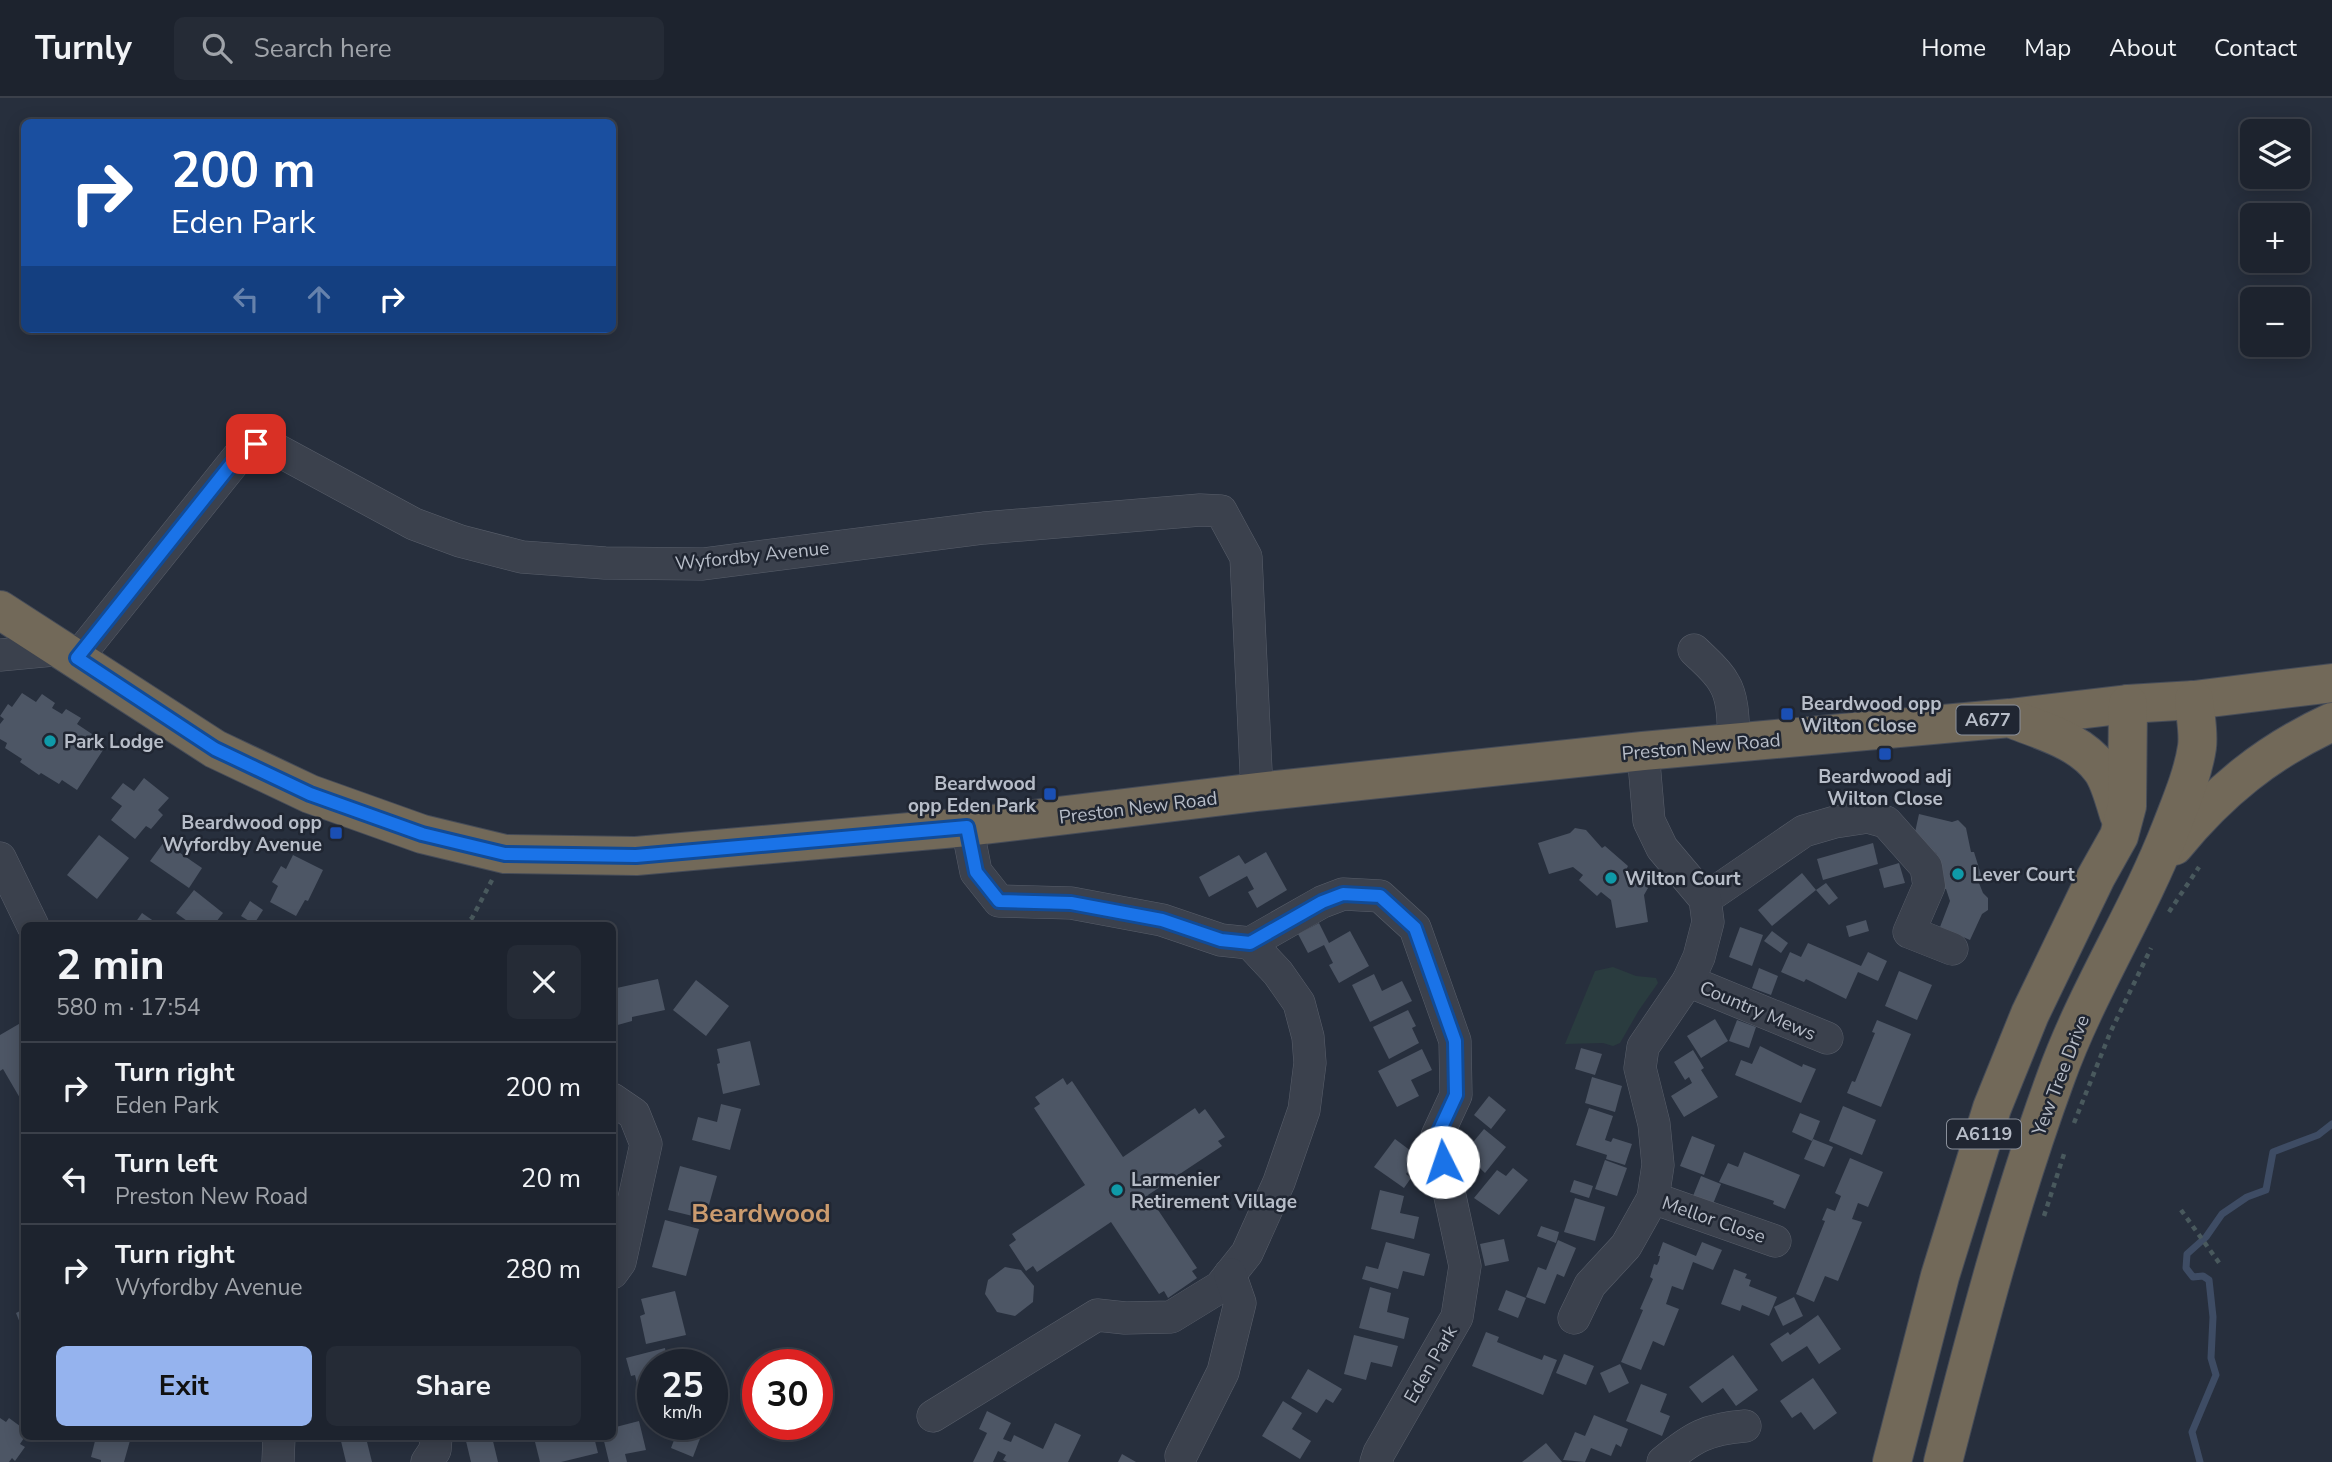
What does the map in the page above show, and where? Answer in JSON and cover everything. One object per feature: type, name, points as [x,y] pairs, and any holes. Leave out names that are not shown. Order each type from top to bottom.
[{"type":"highway","name":"Preston New Road","points":[[0,610],[215,749],[310,794],[422,834],[505,854],[636,856],[967,827],[1257,792],[1643,751],[2010,718],[2332,683]]},
{"type":"highway","name":"Yew Tree Drive","points":[[1943,1462],[2010,1220],[2057,1075],[2083,1012],[2155,869],[2182,799],[2197,747],[2194,699]]},
{"type":"highway","name":"A6119","points":[[1892,1462],[1940,1276],[1992,1108],[2030,1014],[2096,877],[2119,836],[2127,806],[2128,704]]},
{"type":"highway","points":[[2010,718],[2066,740],[2083,751],[2101,769],[2122,824]]},
{"type":"highway","name":"A6119","points":[[2155,869],[2207,807],[2256,765],[2296,738],[2332,722]]},
{"type":"street","name":"Wyfordby Avenue","points":[[71,654],[237,457],[256,444],[268,445],[414,524],[460,541],[509,554],[549,559],[703,564],[984,528],[1200,510],[1221,511],[1246,557],[1257,792]]},
{"type":"street","points":[[1694,650],[1719,676],[1728,691],[1734,742]]},
{"type":"street","points":[[0,655],[71,654]]},
{"type":"street","points":[[1574,1318],[1590,1285],[1626,1246],[1653,1198],[1658,1165],[1654,1124],[1640,1068],[1643,1047],[1688,981],[1699,957],[1708,922],[1705,899],[1662,848],[1649,821],[1643,751]]},
{"type":"street","points":[[1705,899],[1804,831],[1835,822],[1868,817],[1886,822],[1926,867],[1929,886],[1909,932],[1952,949]]},
{"type":"street","points":[[933,1416],[1097,1315],[1125,1318],[1171,1317],[1220,1287],[1247,1253],[1279,1182],[1304,1110],[1310,1063],[1308,1037],[1299,1003],[1279,973],[1250,943],[1221,940],[1162,920],[1071,903],[999,901],[976,872],[967,827]]},
{"type":"street","points":[[0,858],[31,922]]},
{"type":"street","name":"Eden Park","points":[[1250,943],[1322,902],[1343,894],[1380,896],[1415,928],[1455,1041],[1456,1095],[1437,1136],[1465,1266],[1457,1317],[1370,1459]]},
{"type":"street","name":"Country Mews","points":[[1688,981],[1827,1038]]},
{"type":"street","points":[[616,1102],[634,1114],[646,1144],[620,1262],[616,1268]]},
{"type":"street","name":"Mellor Close","points":[[1653,1198],[1774,1241]]},
{"type":"street","points":[[1181,1455],[1223,1372],[1240,1303],[1230,1274]]},
{"type":"street","points":[[1663,1462],[1688,1441],[1718,1428],[1745,1426]]},
{"type":"street","points":[[278,1462],[279,1440]]},
{"type":"street","points":[[427,1462],[435,1450],[436,1440]]},
{"type":"path","points":[[468,922],[505,854]]},
{"type":"path","points":[[2164,922],[2204,858]]},
{"type":"path","points":[[2072,1128],[2110,1033],[2152,947]]},
{"type":"path","points":[[2040,1227],[2068,1140]]},
{"type":"path","points":[[2181,1210],[2220,1264]]},
{"type":"shaded area","points":[[1613,967],[1636,976],[1656,978],[1658,983],[1620,1043],[1613,1046],[1603,1043],[1565,1044],[1595,971]]},
{"type":"building","name":"Park Lodge","points":[[22,693],[36,702],[42,694],[55,703],[52,708],[62,714],[66,709],[81,718],[77,724],[105,747],[77,790],[62,780],[59,784],[41,773],[39,775],[5,748],[7,743],[0,739],[0,724],[4,719],[0,716],[8,704],[12,707]]},
{"type":"building","points":[[144,778],[169,798],[158,810],[163,815],[151,829],[146,826],[135,839],[111,820],[122,806],[111,798],[123,783],[134,791]]},
{"type":"building","name":"Lever Court","points":[[1919,814],[1952,822],[1958,820],[1966,828],[1971,852],[1974,852],[1983,881],[1979,883],[1988,898],[1988,910],[1982,914],[1970,940],[1940,927],[1950,901],[1946,889],[1940,890],[1940,865],[1936,853],[1912,846]]},
{"type":"building","name":"Wilton Court","points":[[1575,828],[1586,830],[1602,848],[1605,846],[1628,866],[1626,870],[1641,877],[1648,888],[1644,895],[1648,922],[1616,928],[1611,900],[1601,892],[1597,896],[1579,880],[1583,875],[1573,867],[1549,874],[1538,843],[1570,833]]},
{"type":"building","points":[[99,835],[129,858],[97,899],[67,875]]},
{"type":"building","points":[[164,842],[202,868],[189,888],[150,861]]},
{"type":"building","points":[[1873,843],[1878,864],[1823,880],[1817,859]]},
{"type":"building","points":[[1266,852],[1287,890],[1257,908],[1248,892],[1254,889],[1247,876],[1209,897],[1199,877],[1239,855],[1245,864]]},
{"type":"building","points":[[293,855],[323,870],[308,901],[305,900],[296,916],[270,902],[278,886],[272,882],[281,866],[286,869]]},
{"type":"building","points":[[1899,863],[1905,883],[1884,888],[1879,869]]},
{"type":"building","points":[[1802,873],[1816,890],[1772,926],[1758,910]]},
{"type":"building","points":[[1826,883],[1838,898],[1829,905],[1816,890]]},
{"type":"building","points":[[194,890],[223,913],[216,922],[188,922],[176,913]]},
{"type":"building","points":[[250,901],[263,910],[255,922],[241,916]]},
{"type":"building","points":[[142,913],[155,922],[136,922]]},
{"type":"building","points":[[1866,920],[1869,931],[1849,937],[1846,926]]},
{"type":"building","points":[[1319,923],[1329,943],[1350,931],[1369,966],[1339,983],[1329,965],[1333,963],[1324,945],[1308,953],[1298,934]]},
{"type":"building","points":[[1740,927],[1763,935],[1752,966],[1729,957]]},
{"type":"building","points":[[1772,931],[1788,943],[1781,953],[1764,941]]},
{"type":"building","points":[[1808,943],[1861,966],[1868,952],[1887,961],[1878,981],[1858,972],[1846,999],[1806,979],[1804,982],[1781,972],[1790,952],[1801,957]]},
{"type":"building","points":[[1759,968],[1778,976],[1771,995],[1752,988]]},
{"type":"building","points":[[1899,971],[1932,985],[1917,1020],[1885,1006]]},
{"type":"building","points":[[1374,974],[1382,991],[1402,981],[1412,1001],[1370,1022],[1352,985]]},
{"type":"building","points":[[658,979],[665,1010],[632,1017],[632,1021],[616,1025],[616,988]]},
{"type":"building","points":[[696,980],[729,1006],[706,1036],[673,1010]]},
{"type":"building","points":[[1408,1010],[1416,1026],[1412,1028],[1419,1043],[1389,1059],[1373,1027]]},
{"type":"building","points":[[1715,1019],[1728,1041],[1701,1058],[1687,1036]]},
{"type":"building","points":[[1737,1020],[1756,1027],[1749,1048],[1729,1041]]},
{"type":"building","points":[[1877,1020],[1911,1034],[1881,1107],[1847,1093],[1852,1081],[1855,1082],[1875,1033],[1872,1032]]},
{"type":"building","points":[[21,1023],[21,1100],[3,1069],[0,1071],[0,1035]]},
{"type":"building","points":[[750,1041],[760,1085],[723,1094],[717,1049]]},
{"type":"building","points":[[1760,1046],[1802,1067],[1803,1064],[1816,1069],[1801,1103],[1735,1075],[1741,1060],[1752,1064]]},
{"type":"building","points":[[1581,1048],[1602,1054],[1595,1075],[1575,1069]]},
{"type":"building","points":[[1422,1049],[1432,1070],[1411,1080],[1419,1096],[1397,1107],[1378,1071]]},
{"type":"building","points":[[1693,1050],[1704,1068],[1701,1070],[1718,1097],[1684,1117],[1671,1096],[1692,1083],[1689,1077],[1685,1080],[1674,1062]]},
{"type":"building","points":[[1592,1077],[1622,1086],[1615,1112],[1585,1103]]},
{"type":"building","name":"Larmenier Retirement Village","points":[[1063,1078],[1067,1085],[1072,1081],[1123,1157],[1195,1108],[1199,1114],[1205,1109],[1225,1137],[1218,1141],[1222,1146],[1148,1195],[1197,1268],[1192,1271],[1197,1278],[1168,1298],[1164,1291],[1159,1294],[1111,1222],[1037,1272],[1033,1266],[1026,1271],[1009,1245],[1016,1240],[1012,1234],[1085,1185],[1034,1108],[1040,1104],[1035,1097]]},
{"type":"building","points":[[1489,1096],[1506,1110],[1491,1129],[1474,1115]]},
{"type":"building","points":[[721,1104],[741,1109],[730,1150],[692,1140],[698,1117],[717,1122]]},
{"type":"building","points":[[1843,1106],[1876,1120],[1862,1155],[1829,1141]]},
{"type":"building","points":[[1589,1108],[1613,1116],[1605,1140],[1611,1142],[1613,1138],[1632,1144],[1625,1165],[1606,1159],[1607,1155],[1576,1145]]},
{"type":"building","points":[[1800,1113],[1820,1121],[1812,1141],[1792,1132]]},
{"type":"building","points":[[1484,1129],[1506,1147],[1485,1173],[1464,1153]]},
{"type":"building","points":[[1692,1136],[1715,1145],[1704,1175],[1680,1166]]},
{"type":"building","points":[[1395,1139],[1419,1157],[1406,1174],[1411,1178],[1404,1188],[1374,1167]]},
{"type":"building","points":[[1813,1139],[1833,1147],[1824,1167],[1804,1159]]},
{"type":"building","points":[[1744,1152],[1800,1175],[1785,1209],[1773,1204],[1774,1201],[1719,1182],[1728,1163],[1738,1167]]},
{"type":"building","points":[[1850,1158],[1883,1172],[1868,1207],[1858,1203],[1852,1219],[1862,1222],[1838,1281],[1825,1276],[1814,1302],[1796,1294],[1825,1221],[1822,1220],[1827,1208],[1835,1211],[1841,1196],[1835,1193]]},
{"type":"building","points":[[1605,1160],[1627,1168],[1617,1196],[1595,1189]]},
{"type":"building","points":[[680,1166],[717,1176],[705,1219],[668,1210]]},
{"type":"building","points":[[1513,1168],[1528,1180],[1499,1215],[1474,1198],[1497,1170],[1506,1176]]},
{"type":"building","points":[[1701,1176],[1721,1184],[1713,1204],[1693,1196]]},
{"type":"building","points":[[1574,1180],[1593,1186],[1589,1198],[1570,1192]]},
{"type":"building","points":[[1380,1190],[1404,1196],[1400,1213],[1419,1217],[1414,1239],[1371,1229]]},
{"type":"building","points":[[1575,1198],[1605,1207],[1595,1241],[1564,1232]]},
{"type":"building","points":[[665,1220],[699,1229],[686,1276],[652,1267]]},
{"type":"building","points":[[1541,1226],[1559,1232],[1556,1243],[1537,1236]]},
{"type":"building","points":[[1504,1239],[1509,1261],[1485,1266],[1480,1244]]},
{"type":"building","points":[[1558,1240],[1576,1248],[1564,1277],[1557,1274],[1545,1304],[1526,1297],[1538,1267],[1546,1270]]},
{"type":"building","points":[[1386,1242],[1430,1254],[1424,1276],[1403,1271],[1398,1289],[1362,1279],[1366,1266],[1378,1269]]},
{"type":"building","points":[[1663,1242],[1696,1256],[1702,1242],[1722,1250],[1713,1270],[1693,1262],[1683,1290],[1672,1286],[1666,1304],[1679,1309],[1664,1346],[1653,1341],[1641,1370],[1621,1362],[1643,1310],[1640,1309],[1653,1279],[1650,1277],[1654,1264],[1657,1265],[1659,1261]]},
{"type":"building","points":[[1005,1267],[1021,1270],[1034,1286],[1033,1302],[1015,1316],[997,1312],[985,1294],[988,1280]]},
{"type":"building","points":[[1734,1269],[1747,1274],[1745,1278],[1751,1280],[1749,1286],[1777,1297],[1769,1316],[1742,1305],[1740,1311],[1721,1304]]},
{"type":"building","points":[[1370,1287],[1391,1293],[1387,1312],[1409,1318],[1404,1339],[1359,1328]]},
{"type":"building","points":[[1506,1290],[1526,1298],[1518,1318],[1498,1310]]},
{"type":"building","points":[[675,1291],[686,1335],[646,1344],[640,1316],[645,1314],[641,1299]]},
{"type":"building","points":[[1794,1297],[1803,1316],[1783,1326],[1774,1307]]},
{"type":"building","points":[[21,1310],[21,1326],[16,1313]]},
{"type":"building","points":[[1818,1315],[1841,1349],[1819,1364],[1807,1346],[1782,1362],[1770,1344],[1788,1332],[1790,1335]]},
{"type":"building","points":[[1486,1332],[1499,1337],[1497,1342],[1519,1351],[1542,1360],[1544,1355],[1557,1360],[1543,1395],[1472,1366]]},
{"type":"building","points":[[1354,1335],[1398,1346],[1392,1367],[1371,1362],[1366,1380],[1344,1374]]},
{"type":"building","points":[[1564,1354],[1594,1366],[1586,1385],[1556,1373]]},
{"type":"building","points":[[637,1355],[637,1384],[635,1375],[631,1376],[626,1358]]},
{"type":"building","points":[[1733,1355],[1758,1390],[1736,1406],[1723,1388],[1702,1403],[1689,1387]]},
{"type":"building","points":[[1620,1364],[1629,1383],[1609,1393],[1600,1373]]},
{"type":"building","points":[[1308,1369],[1342,1389],[1333,1403],[1326,1399],[1317,1413],[1291,1398]]},
{"type":"building","points":[[1813,1378],[1837,1413],[1814,1430],[1801,1412],[1792,1418],[1780,1401]]},
{"type":"building","points":[[1641,1384],[1667,1394],[1660,1412],[1670,1416],[1662,1436],[1626,1421]]},
{"type":"building","points":[[1283,1401],[1302,1413],[1292,1429],[1311,1441],[1300,1459],[1262,1436]]},
{"type":"building","points":[[987,1411],[1011,1423],[1003,1439],[1011,1442],[1014,1435],[1043,1449],[1055,1423],[1081,1435],[1068,1462],[1007,1462],[1003,1460],[1006,1455],[998,1451],[993,1462],[973,1462],[987,1433],[979,1429]]},
{"type":"building","points":[[1594,1415],[1628,1429],[1621,1447],[1616,1444],[1611,1456],[1591,1448],[1585,1462],[1563,1460],[1575,1432],[1585,1436]]},
{"type":"building","points":[[0,1418],[6,1422],[9,1418],[21,1427],[23,1440],[20,1444],[25,1447],[15,1461],[12,1458],[9,1462],[0,1462]]},
{"type":"building","points":[[637,1422],[637,1440],[644,1440],[646,1450],[625,1454],[627,1462],[609,1462],[604,1440],[616,1440],[616,1427]]},
{"type":"building","points":[[95,1440],[130,1440],[124,1462],[101,1462],[91,1457]]},
{"type":"building","points":[[341,1440],[376,1440],[367,1442],[372,1462],[346,1462]]},
{"type":"building","points":[[466,1440],[493,1440],[498,1462],[471,1462]]},
{"type":"building","points":[[595,1440],[598,1453],[561,1462],[540,1462],[535,1442]]},
{"type":"building","points":[[674,1440],[699,1440],[693,1457],[671,1448]]},
{"type":"building","points":[[1546,1443],[1562,1462],[1522,1462]]},
{"type":"building","points":[[1122,1454],[1136,1462],[1118,1462]]},
{"type":"waterway","points":[[2200,1462],[2192,1432],[2216,1375],[2211,1358],[2213,1317],[2209,1280],[2203,1276],[2193,1277],[2186,1268],[2187,1254],[2206,1237],[2222,1214],[2247,1197],[2266,1190],[2273,1152],[2318,1135],[2332,1124]]},
{"type":"place","name":"Beardwood opp Wilton Close","points":[[1787,714]]},
{"type":"place","name":"Park Lodge","points":[[50,741]]},
{"type":"place","name":"Beardwood adj Wilton Close","points":[[1885,754]]},
{"type":"place","name":"Beardwood opp Eden Park","points":[[1050,794]]},
{"type":"place","name":"Beardwood opp Wyfordby Avenue","points":[[336,833]]},
{"type":"place","name":"Lever Court","points":[[1958,874]]},
{"type":"place","name":"Wilton Court","points":[[1611,878]]},
{"type":"place","name":"Larmenier Retirement Village","points":[[1117,1190]]},
{"type":"district","name":"Beardwood","points":[[761,1213]]},
{"type":"route","points":[[256,444],[237,457],[77,658],[215,749],[310,794],[422,834],[505,854],[636,856],[967,827],[976,872],[999,901],[1071,903],[1162,920],[1221,940],[1250,943],[1322,902],[1343,894],[1380,896],[1415,928],[1455,1041],[1456,1095],[1437,1136],[1443,1162]]}]
